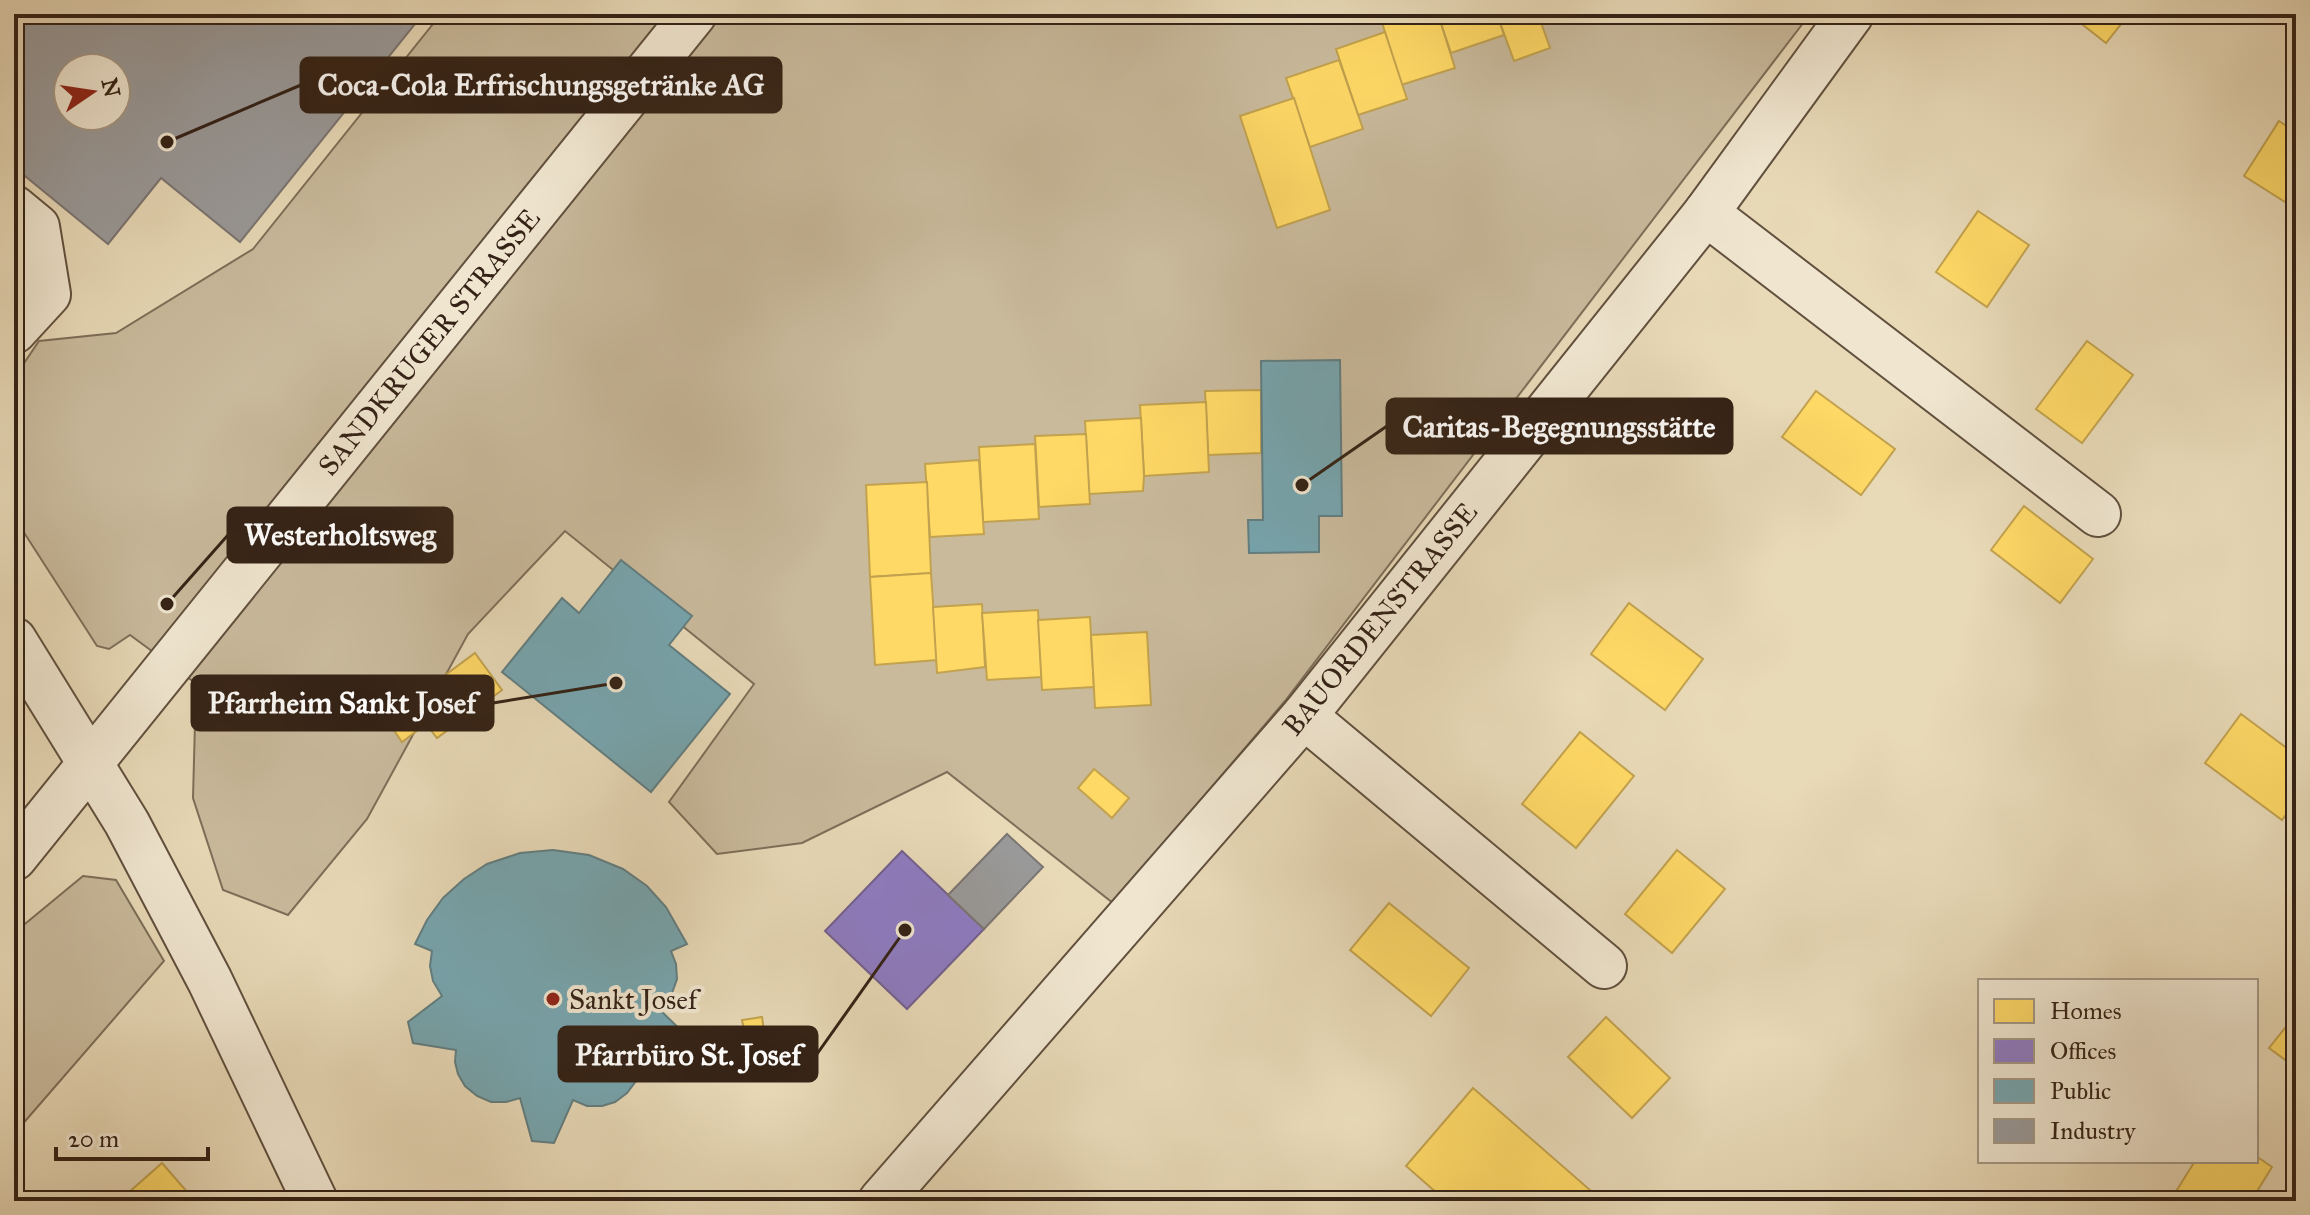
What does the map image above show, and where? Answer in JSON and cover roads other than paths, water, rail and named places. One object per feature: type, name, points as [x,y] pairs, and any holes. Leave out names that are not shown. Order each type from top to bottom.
[{"type":"street","name":"SANDKRUGER STRASSE","points":[[14,858],[694,14]]},
{"type":"street","name":"BAUORDENSTRASSE","points":[[883,1200],[1304,716],[1706,213],[1851,14]]},
{"type":"street","points":[[14,208],[37,227],[48,294],[14,331]]},
{"type":"street","points":[[1706,213],[2098,514]]},
{"type":"street","points":[[14,640],[127,823],[210,981],[315,1201]]},
{"type":"street","points":[[1304,716],[1604,966]]},
{"type":"place","name":"Coca-Cola Erfrischungsgetränke AG","points":[[167,142]]},
{"type":"place","name":"Caritas-Begegnungsstätte","points":[[1302,485]]},
{"type":"place","name":"Westerholtsweg","points":[[167,604]]},
{"type":"place","name":"Pfarrheim Sankt Josef","points":[[616,683]]},
{"type":"place","name":"Pfarrbüro St. Josef","points":[[905,930]]},
{"type":"place","name":"Sankt Josef","points":[[553,999]]}]
